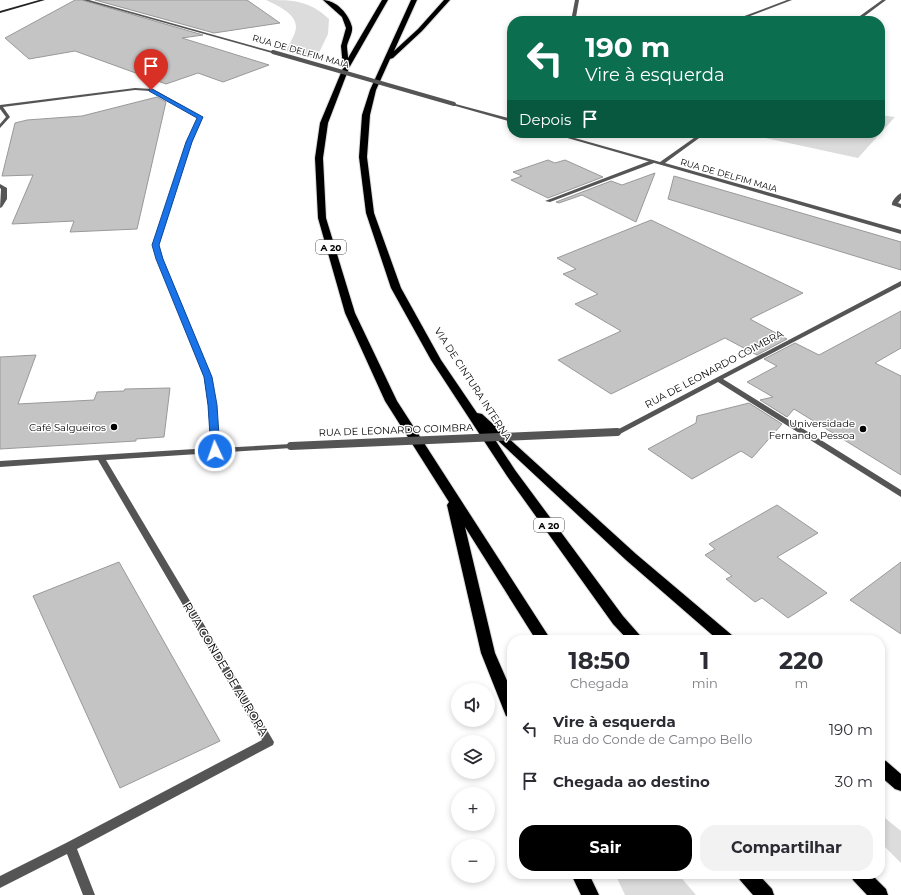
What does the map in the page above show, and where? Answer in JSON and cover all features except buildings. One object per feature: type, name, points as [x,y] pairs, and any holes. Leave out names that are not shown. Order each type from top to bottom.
[{"type":"highway","points":[[326,0],[345,17],[349,28],[344,46],[346,68]]},
{"type":"highway","name":"A 20","points":[[385,0],[346,68],[324,123],[319,158],[322,218],[350,313],[391,401],[541,635]]},
{"type":"highway","name":"VIA DE CINTURA INTERNA","points":[[414,0],[373,90],[366,115],[363,157],[370,213],[396,288],[436,360],[511,473],[618,620],[632,635]]},
{"type":"highway","points":[[387,60],[420,30],[447,0]]},
{"type":"highway","points":[[318,1],[340,11]]},
{"type":"highway","points":[[467,406],[631,558],[722,635]]},
{"type":"highway","points":[[451,496],[488,653],[507,699]]},
{"type":"highway","points":[[885,770],[901,784]]},
{"type":"highway","points":[[582,879],[590,895]]},
{"type":"highway","points":[[751,879],[765,895]]},
{"type":"highway","points":[[865,879],[879,895]]},
{"type":"main road","points":[[0,12],[43,0]]},
{"type":"main road","points":[[11,9],[13,4]]},
{"type":"street","name":"RUA DE DELFIM MAIA","points":[[85,0],[273,52],[507,120]]},
{"type":"street","points":[[575,16],[577,0]]},
{"type":"street","points":[[747,16],[790,0]]},
{"type":"street","points":[[862,16],[884,0]]},
{"type":"street","points":[[0,127],[8,117],[0,106],[135,89],[151,90],[200,117],[189,142],[156,245],[160,259],[208,377],[212,405],[215,451]]},
{"type":"street","name":"RUA DE DELFIM MAIA","points":[[569,138],[901,232]]},
{"type":"street","points":[[661,164],[697,138]]},
{"type":"street","points":[[548,201],[652,162]]},
{"type":"street","points":[[0,186],[4,188],[4,199],[0,206]]},
{"type":"street","points":[[901,195],[894,204],[901,206]]},
{"type":"street","name":"RUA DE LEONARDO COIMBRA","points":[[0,464],[101,459],[291,446],[617,432],[901,283]]},
{"type":"street","points":[[718,380],[901,494]]},
{"type":"street","name":"RUA CONDE DE AURORA","points":[[0,882],[70,847],[269,742],[101,459]]},
{"type":"street","points":[[70,847],[89,895]]},
{"type":"shaded area","points":[[266,0],[300,2],[315,8],[329,19],[328,34],[316,59],[286,51],[295,33],[295,22],[285,10]]},
{"type":"shaded area","points":[[885,116],[895,117],[885,128]]},
{"type":"shaded area","points":[[766,138],[876,138],[858,158]]},
{"type":"shaded area","points":[[885,818],[901,831],[901,863],[885,847]]},
{"type":"shaded area","points":[[617,879],[682,879],[696,895],[625,895]]},
{"type":"place","name":"Café Salgueiros","points":[[114,427]]},
{"type":"place","name":"Universidade Fernando Pessoa","points":[[863,429]]},
{"type":"route","points":[[151,90],[200,117],[189,142],[170,197],[156,245],[160,259],[208,377],[212,405],[215,451]]}]
